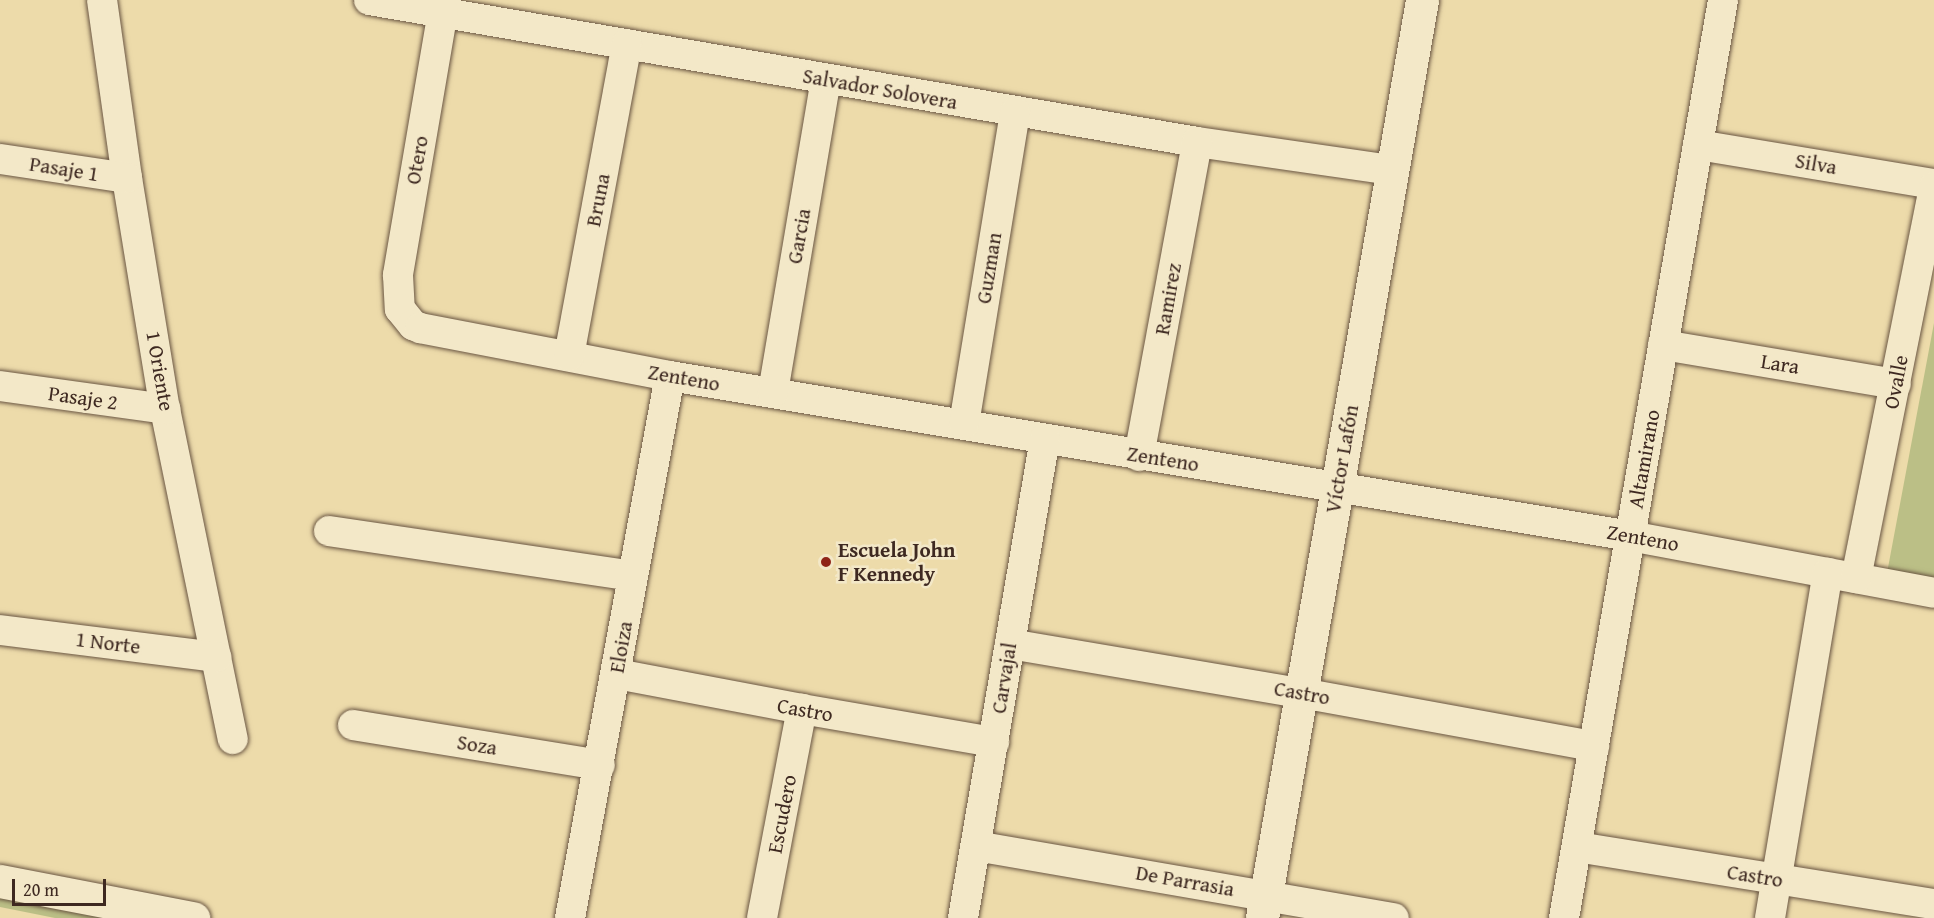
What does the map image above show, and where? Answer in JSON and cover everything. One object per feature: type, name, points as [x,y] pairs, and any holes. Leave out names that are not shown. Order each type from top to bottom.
[{"type":"street","name":"1 Oriente","points":[[102,0],[165,409],[233,739]]},
{"type":"street","name":"Salvador Solovera","points":[[369,0],[443,11],[1015,112],[1197,142],[1392,170]]},
{"type":"street","name":"Víctor Lafón","points":[[1264,907],[1422,0]]},
{"type":"street","name":"Altamirano","points":[[1564,918],[1723,0]]},
{"type":"street","name":"Otero","points":[[400,309],[398,275],[443,11]]},
{"type":"street","name":"Bruna","points":[[568,356],[627,44]]},
{"type":"street","name":"Garcia","points":[[772,392],[826,80]]},
{"type":"street","name":"Guzman","points":[[964,424],[1015,112]]},
{"type":"street","name":"Ramirez","points":[[1139,456],[1197,142]]},
{"type":"street","name":"Silva","points":[[1698,144],[1934,186]]},
{"type":"street","name":"Pasaje 1","points":[[0,159],[128,178]]},
{"type":"street","name":"Ovalle","points":[[1770,918],[1842,575],[1896,384],[1934,186]]},
{"type":"street","name":"Zenteno","points":[[400,309],[413,325],[420,328],[670,376],[964,424],[1139,456],[1337,486],[1630,536],[1934,593]]},
{"type":"street","name":"Lara","points":[[1663,345],[1896,384]]},
{"type":"street","name":"Eloiza","points":[[570,918],[617,674],[670,376]]},
{"type":"street","name":"Pasaje 2","points":[[0,386],[165,409]]},
{"type":"street","name":"Carvajal","points":[[963,918],[1045,438]]},
{"type":"street","points":[[329,531],[633,576]]},
{"type":"street","name":"1 Norte","points":[[0,630],[216,657]]},
{"type":"street","name":"Castro","points":[[1010,645],[1301,693],[1594,746]]},
{"type":"street","name":"Castro","points":[[617,674],[802,710],[994,742]]},
{"type":"street","name":"Escudero","points":[[762,918],[802,710]]},
{"type":"street","name":"Soza","points":[[353,725],[600,765]]},
{"type":"street","name":"De Parrasia","points":[[976,846],[1264,907],[1394,918]]},
{"type":"street","name":"Castro","points":[[1577,847],[1934,904]]},
{"type":"street","points":[[0,881],[193,918]]},
{"type":"green space","points":[[1934,323],[1934,581],[1887,573]]},
{"type":"green space","points":[[0,894],[125,918],[55,918],[0,907]]},
{"type":"place","name":"Escuela John F Kennedy","points":[[826,562]]}]
